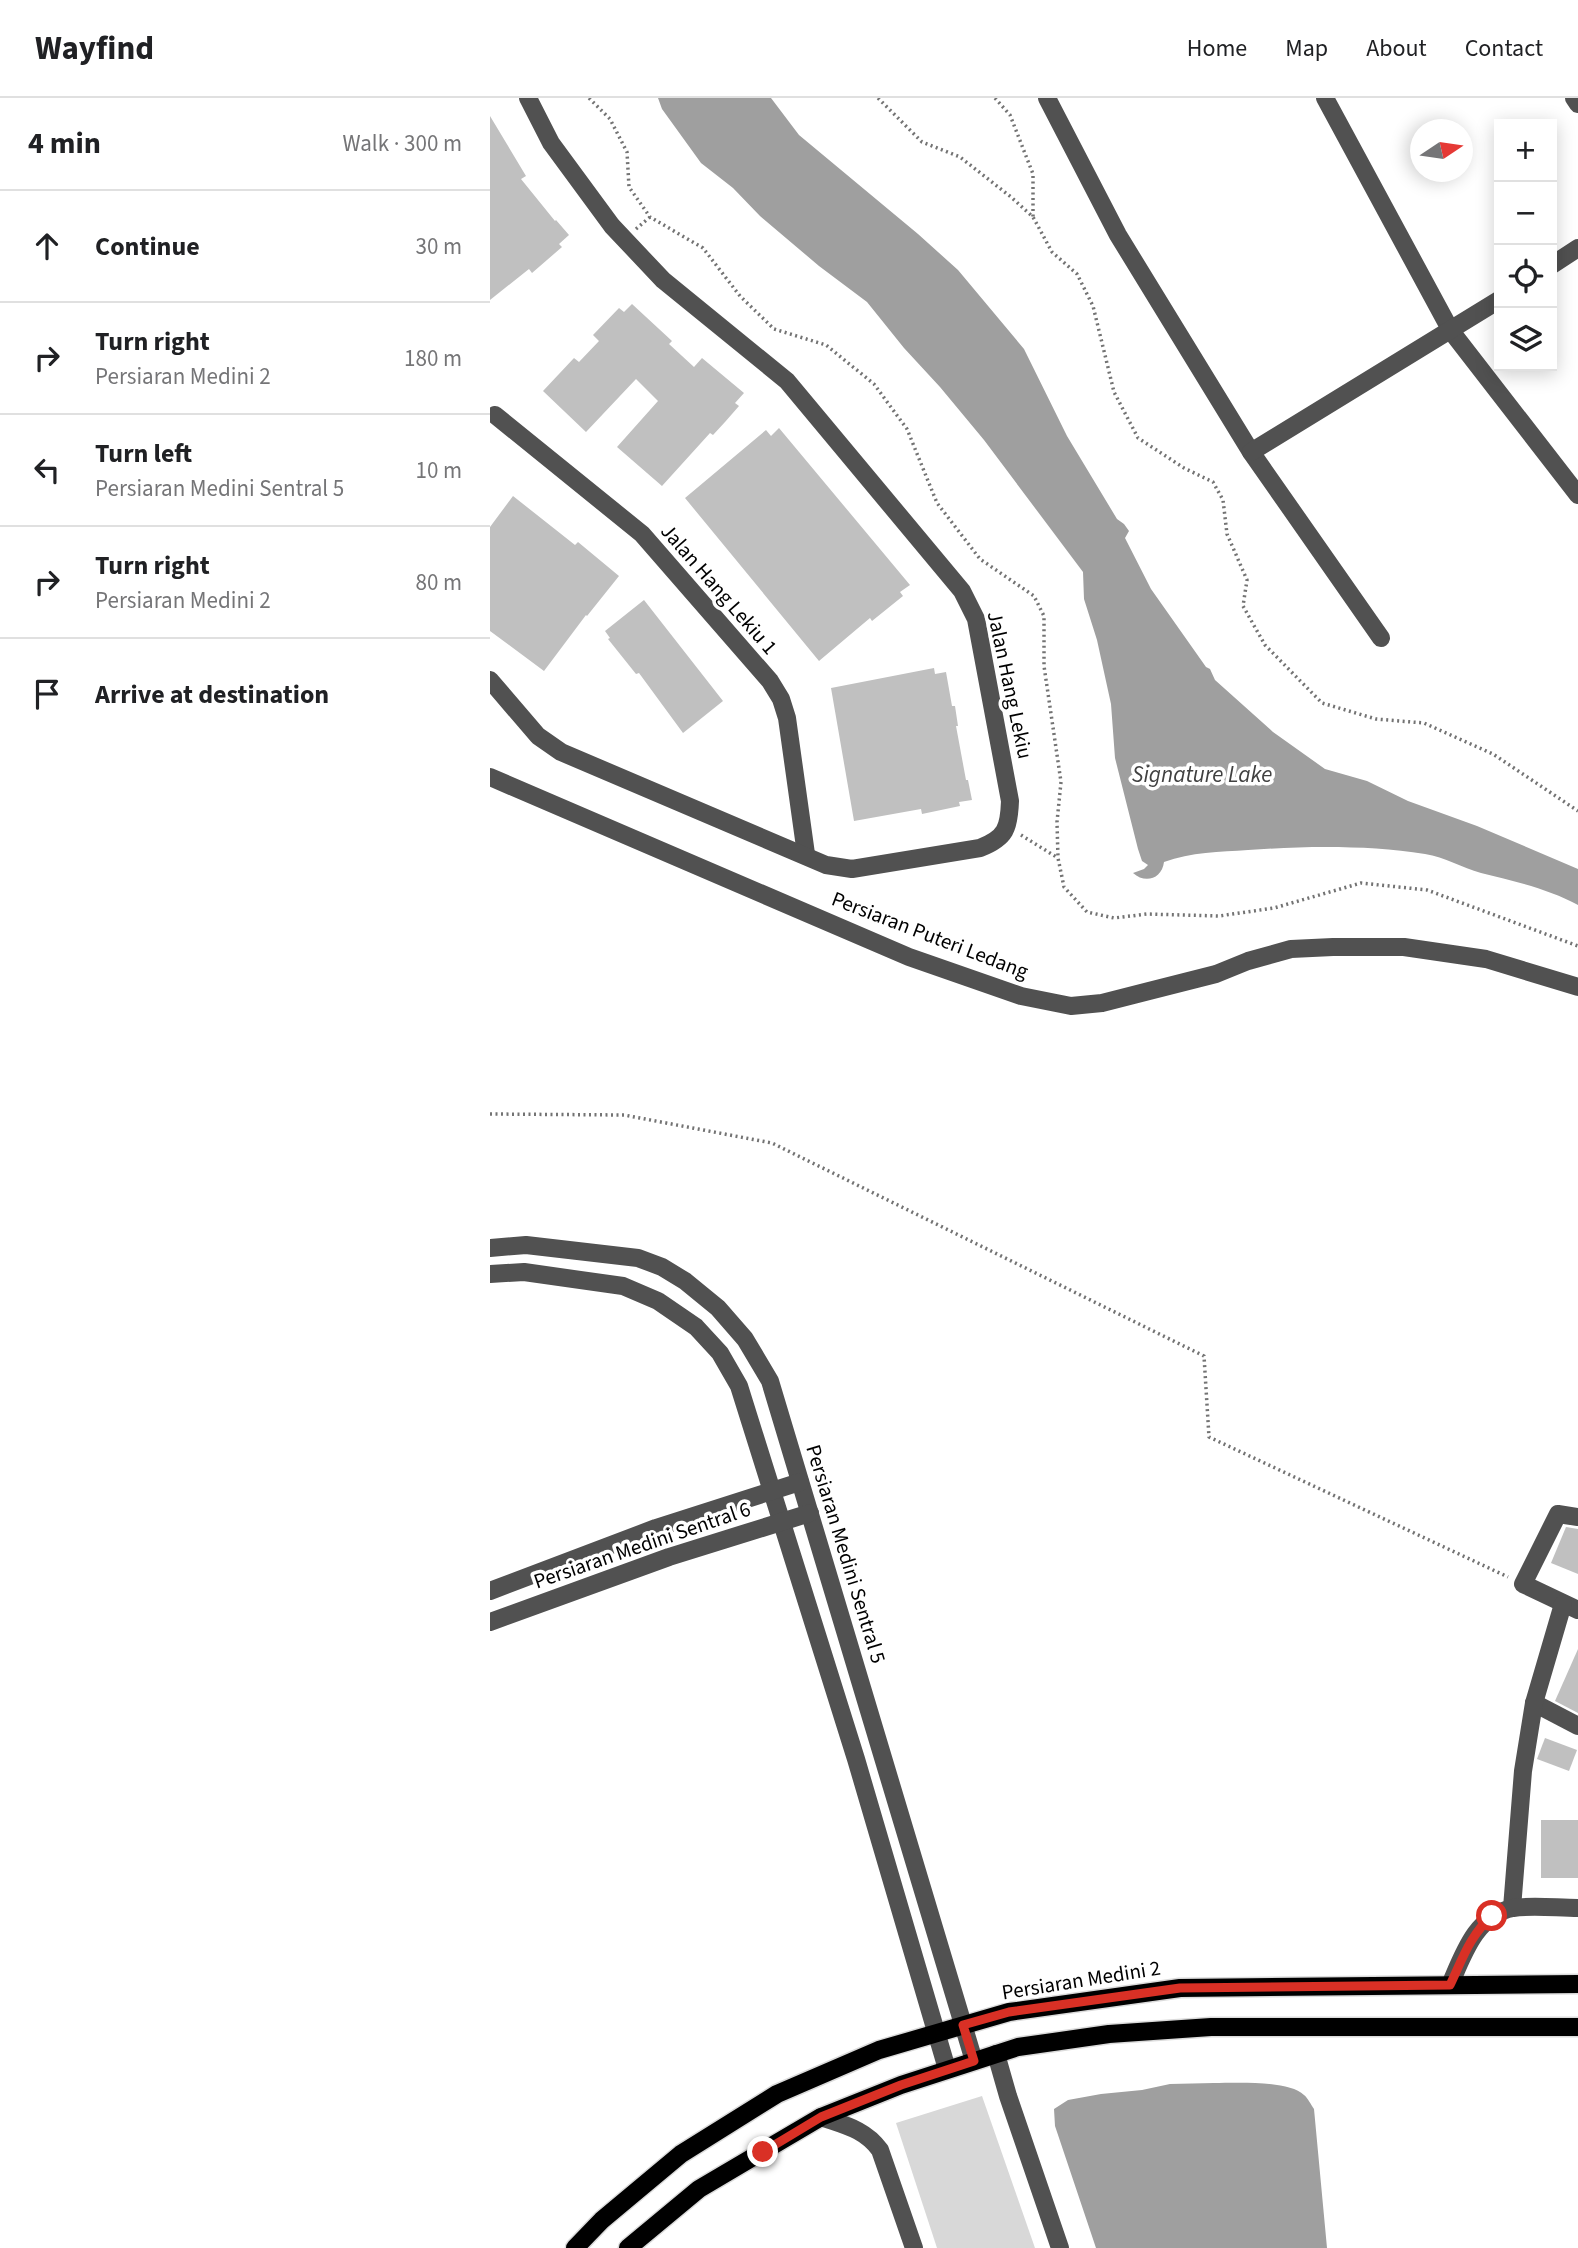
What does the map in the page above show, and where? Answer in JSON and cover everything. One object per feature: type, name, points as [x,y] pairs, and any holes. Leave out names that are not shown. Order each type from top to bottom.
[{"type":"main road","name":"Persiaran Medini 2","points":[[575,2248],[602,2220],[681,2154],[777,2094],[879,2050],[1009,2012],[1180,1988],[1578,1984]]},
{"type":"main road","points":[[628,2248],[699,2189],[821,2117],[947,2069],[1032,2045],[1211,2026],[1578,2027]]},
{"type":"street","name":"Jalan Hang Lekiu","points":[[528,98],[551,143],[612,226],[663,279],[787,380],[962,591],[976,619],[1010,801],[1007,826]]},
{"type":"street","points":[[1047,98],[1118,235],[1251,452],[1381,638]]},
{"type":"street","points":[[1325,98],[1451,331],[1578,495]]},
{"type":"street","points":[[1574,98],[1578,104]]},
{"type":"street","points":[[1557,262],[1578,248]]},
{"type":"street","points":[[1251,452],[1494,303]]},
{"type":"street","name":"Jalan Hang Lekiu 1","points":[[495,415],[642,534],[770,681],[781,699],[787,718],[806,854]]},
{"type":"street","points":[[490,680],[538,736],[561,752],[827,865],[852,869],[980,848],[996,842],[1007,826]]},
{"type":"street","name":"Persiaran Puteri Ledang","points":[[490,777],[909,957],[1021,996],[1071,1006],[1102,1003],[1189,981],[1291,949],[1333,947],[1404,947],[1486,959],[1578,987]]},
{"type":"street","name":"Persiaran Medini Sentral 5","points":[[490,1248],[526,1245],[638,1258],[662,1266],[718,1308],[745,1339],[770,1381],[974,2061]]},
{"type":"street","points":[[490,1274],[524,1272],[623,1286],[659,1301],[696,1327],[720,1353],[739,1386],[856,1759],[947,2069]]},
{"type":"street","name":"Persiaran Medini Sentral 6","points":[[490,1591],[656,1528],[800,1482]]},
{"type":"street","name":"Persiaran Medini Sentral 6","points":[[490,1622],[669,1557],[810,1513]]},
{"type":"street","points":[[1512,1909],[1523,1771],[1534,1703],[1571,1607],[1523,1584],[1558,1514],[1578,1517]]},
{"type":"street","points":[[1534,1703],[1578,1726]]},
{"type":"street","points":[[1450,1985],[1469,1942],[1492,1916],[1512,1909],[1578,1908]]},
{"type":"street","points":[[996,2054],[1060,2248]]},
{"type":"street","points":[[821,2117],[859,2130],[872,2139],[880,2150],[914,2248]]},
{"type":"path","points":[[589,98],[610,119],[627,152],[629,187],[650,217],[703,248],[740,296],[774,329],[826,345],[874,384],[907,429],[937,503],[980,559],[1034,596],[1044,616],[1044,666],[1061,782],[1057,821],[1058,858],[1064,887],[1087,912],[1114,918],[1147,914],[1219,916],[1274,908],[1361,883],[1427,890],[1578,946]]},
{"type":"path","points":[[878,98],[922,142],[960,157],[1033,218],[1052,252],[1077,274],[1093,306],[1114,392],[1138,438],[1184,468],[1213,482],[1223,500],[1227,534],[1247,580],[1243,606],[1265,645],[1322,703],[1376,719],[1424,723],[1493,754],[1578,811]]},
{"type":"path","points":[[995,98],[1010,115],[1032,174],[1033,218]]},
{"type":"path","points":[[1007,826],[1058,858]]},
{"type":"path","points":[[490,1114],[624,1115],[772,1143],[1204,1356],[1209,1437],[1523,1584]]},
{"type":"shaded area","points":[[982,2096],[1035,2248],[937,2248],[896,2123]]},
{"type":"water","name":"Signature Lake","points":[[658,98],[771,98],[799,135],[958,270],[1024,349],[1067,436],[1117,519],[1129,531],[1125,538],[1151,589],[1210,669],[1215,680],[1273,732],[1325,769],[1367,781],[1408,801],[1477,826],[1578,869],[1578,905],[1543,890],[1474,871],[1432,855],[1381,849],[1314,847],[1206,853],[1164,862],[1160,872],[1152,878],[1143,878],[1133,873],[1148,865],[1142,861],[1138,849],[1115,758],[1111,704],[1097,640],[1084,599],[1083,572],[984,440],[867,302],[819,266],[760,216],[733,188],[701,163],[662,109]]},
{"type":"water","points":[[1248,2083],[1296,2090],[1304,2095],[1314,2109],[1327,2248],[1096,2248],[1055,2126],[1054,2109],[1068,2100],[1170,2084]]},
{"type":"building","points":[[490,116],[526,176],[521,179],[569,235],[559,244],[562,247],[532,273],[529,269],[490,300]]},
{"type":"building","points":[[632,304],[672,341],[669,344],[694,367],[702,358],[744,393],[735,403],[739,406],[725,422],[713,435],[710,433],[662,486],[617,447],[658,401],[636,379],[586,432],[543,391],[574,358],[579,362],[599,341],[593,335],[619,308],[624,312]]},
{"type":"building","points":[[779,428],[910,585],[900,592],[903,596],[872,621],[870,618],[819,661],[685,498],[766,430],[771,436]]},
{"type":"building","points":[[513,496],[575,545],[578,542],[619,576],[544,671],[490,631],[490,527]]},
{"type":"building","points":[[644,600],[723,701],[683,733],[639,673],[636,674],[608,639],[610,638],[605,631]]},
{"type":"building","points":[[934,668],[935,674],[946,672],[972,800],[959,802],[960,806],[922,814],[921,809],[854,821],[831,688]]},
{"type":"building","points":[[1566,1527],[1578,1529],[1578,1574],[1551,1563]]},
{"type":"building","points":[[1578,1649],[1578,1713],[1555,1701]]},
{"type":"building","points":[[1545,1738],[1577,1750],[1569,1771],[1537,1759]]},
{"type":"building","points":[[1541,1820],[1578,1820],[1578,1878],[1541,1878]]},
{"type":"route","points":[[763,2152],[821,2117],[901,2085],[974,2061],[963,2025],[1009,2012],[1180,1988],[1450,1985],[1469,1942],[1492,1916]]}]
